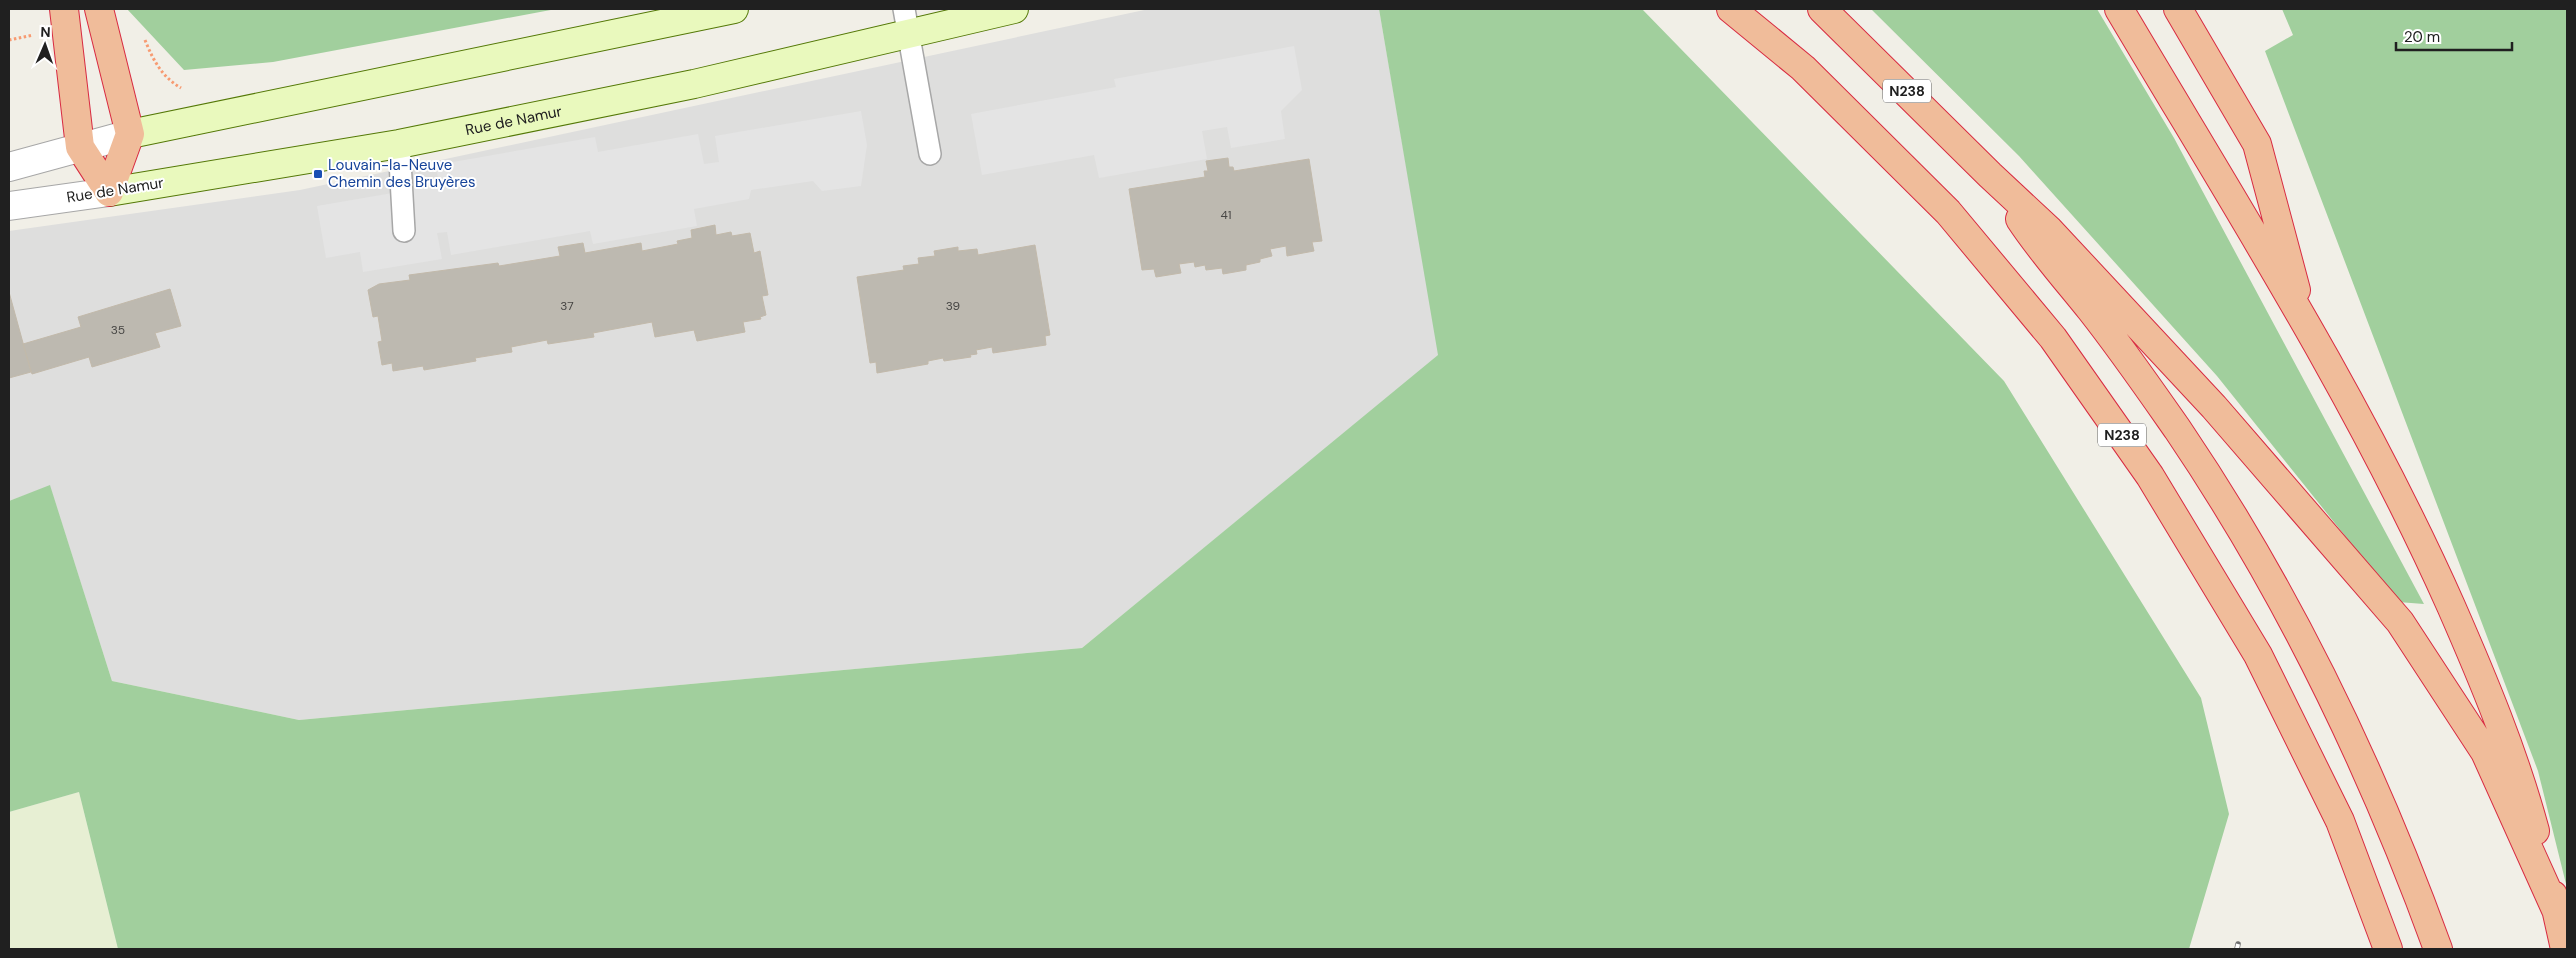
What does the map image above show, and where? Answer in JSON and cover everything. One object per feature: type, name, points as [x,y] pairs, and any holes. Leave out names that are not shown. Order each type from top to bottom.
[{"type":"highway","points":[[64,9],[80,147],[109,192]]},
{"type":"highway","points":[[100,9],[130,134],[109,192]]},
{"type":"highway","name":"N238","points":[[1731,9],[1803,68],[1948,212],[2053,338],[2150,476],[2262,664],[2340,821],[2388,949]]},
{"type":"highway","name":"N238","points":[[1822,9],[1990,175],[2034,241],[2092,311],[2178,430],[2254,549],[2334,699],[2405,857],[2438,949]]},
{"type":"highway","points":[[2119,9],[2305,322],[2363,424],[2432,565],[2483,678],[2523,786],[2565,949]]},
{"type":"highway","points":[[2178,9],[2257,144],[2305,322]]},
{"type":"highway","points":[[1990,175],[2049,230],[2214,407],[2400,622],[2485,752],[2557,912]]},
{"type":"main road","points":[[130,134],[734,9]]},
{"type":"main road","name":"Rue de Namur","points":[[109,192],[399,144],[694,84],[906,22],[1014,9]]},
{"type":"street","points":[[9,167],[130,134]]},
{"type":"street","name":"Rue de Namur","points":[[9,206],[109,192]]},
{"type":"lane","points":[[906,22],[930,154]]},
{"type":"lane","points":[[399,144],[404,231]]},
{"type":"shaded area","points":[[1149,9],[1379,9],[1439,355],[1082,648],[299,720],[112,681],[50,486],[9,501],[9,231],[300,190]]},
{"type":"shaded area","points":[[1294,46],[1302,90],[1281,111],[1285,139],[1231,148],[1227,127],[1202,131],[1207,159],[1099,178],[1094,155],[982,175],[971,114],[1116,87],[1114,79]]},
{"type":"shaded area","points":[[861,111],[867,145],[861,186],[822,191],[813,181],[751,190],[749,199],[694,209],[697,226],[593,244],[590,231],[451,255],[447,232],[437,233],[442,259],[363,272],[360,252],[326,258],[317,206],[439,185],[436,165],[595,137],[598,152],[698,134],[704,164],[719,162],[715,136]]},
{"type":"green space","points":[[127,9],[556,9],[273,62],[184,70]]},
{"type":"green space","points":[[1379,9],[1642,9],[2004,381],[2201,698],[2229,814],[2189,949],[118,949],[79,792],[9,812],[9,501],[50,485],[112,681],[299,720],[1082,648],[1438,355]]},
{"type":"green space","points":[[1871,9],[2097,9],[2174,138],[2424,604],[2398,602],[2217,376],[2019,156]]},
{"type":"green space","points":[[2282,9],[2567,9],[2567,888],[2538,771],[2265,51],[2293,35]]},
{"type":"green space","points":[[79,792],[118,949],[9,949],[9,812]]},
{"type":"building","points":[[1228,158],[1229,167],[1233,167],[1234,171],[1309,159],[1322,241],[1312,242],[1314,251],[1287,256],[1286,246],[1270,249],[1272,256],[1260,259],[1260,262],[1246,265],[1246,270],[1223,274],[1222,268],[1206,270],[1205,265],[1195,267],[1194,262],[1179,264],[1181,273],[1156,277],[1154,269],[1142,270],[1129,189],[1205,177],[1204,171],[1208,171],[1206,161]]},
{"type":"building","points":[[715,225],[716,235],[731,232],[732,236],[750,233],[754,253],[760,251],[768,295],[762,296],[766,315],[760,317],[761,319],[743,322],[745,332],[697,341],[694,330],[655,337],[652,322],[593,333],[594,337],[548,344],[547,340],[511,347],[512,352],[475,358],[476,361],[424,370],[423,366],[393,371],[392,363],[382,365],[378,342],[382,341],[378,316],[373,317],[368,290],[379,284],[410,280],[409,275],[498,263],[499,266],[560,256],[558,247],[583,243],[585,253],[641,243],[642,251],[678,244],[677,241],[692,238],[691,230]]},
{"type":"building","points":[[1035,245],[1050,335],[1045,336],[1046,345],[993,353],[992,347],[976,350],[977,354],[970,355],[971,357],[944,361],[943,358],[928,361],[928,364],[877,373],[876,362],[870,363],[857,277],[904,270],[903,266],[919,264],[918,258],[935,256],[934,251],[958,247],[958,251],[977,249],[978,255]]},
{"type":"building","points":[[170,289],[181,326],[155,333],[160,347],[92,367],[89,357],[32,374],[23,344],[81,327],[78,317]]},
{"type":"building","points":[[9,292],[31,372],[9,378]]},
{"type":"railway","points":[[2237,949],[2238,944]]},
{"type":"place","name":"Louvain-la-Neuve Chemin des Bruyères","points":[[318,174]]}]
